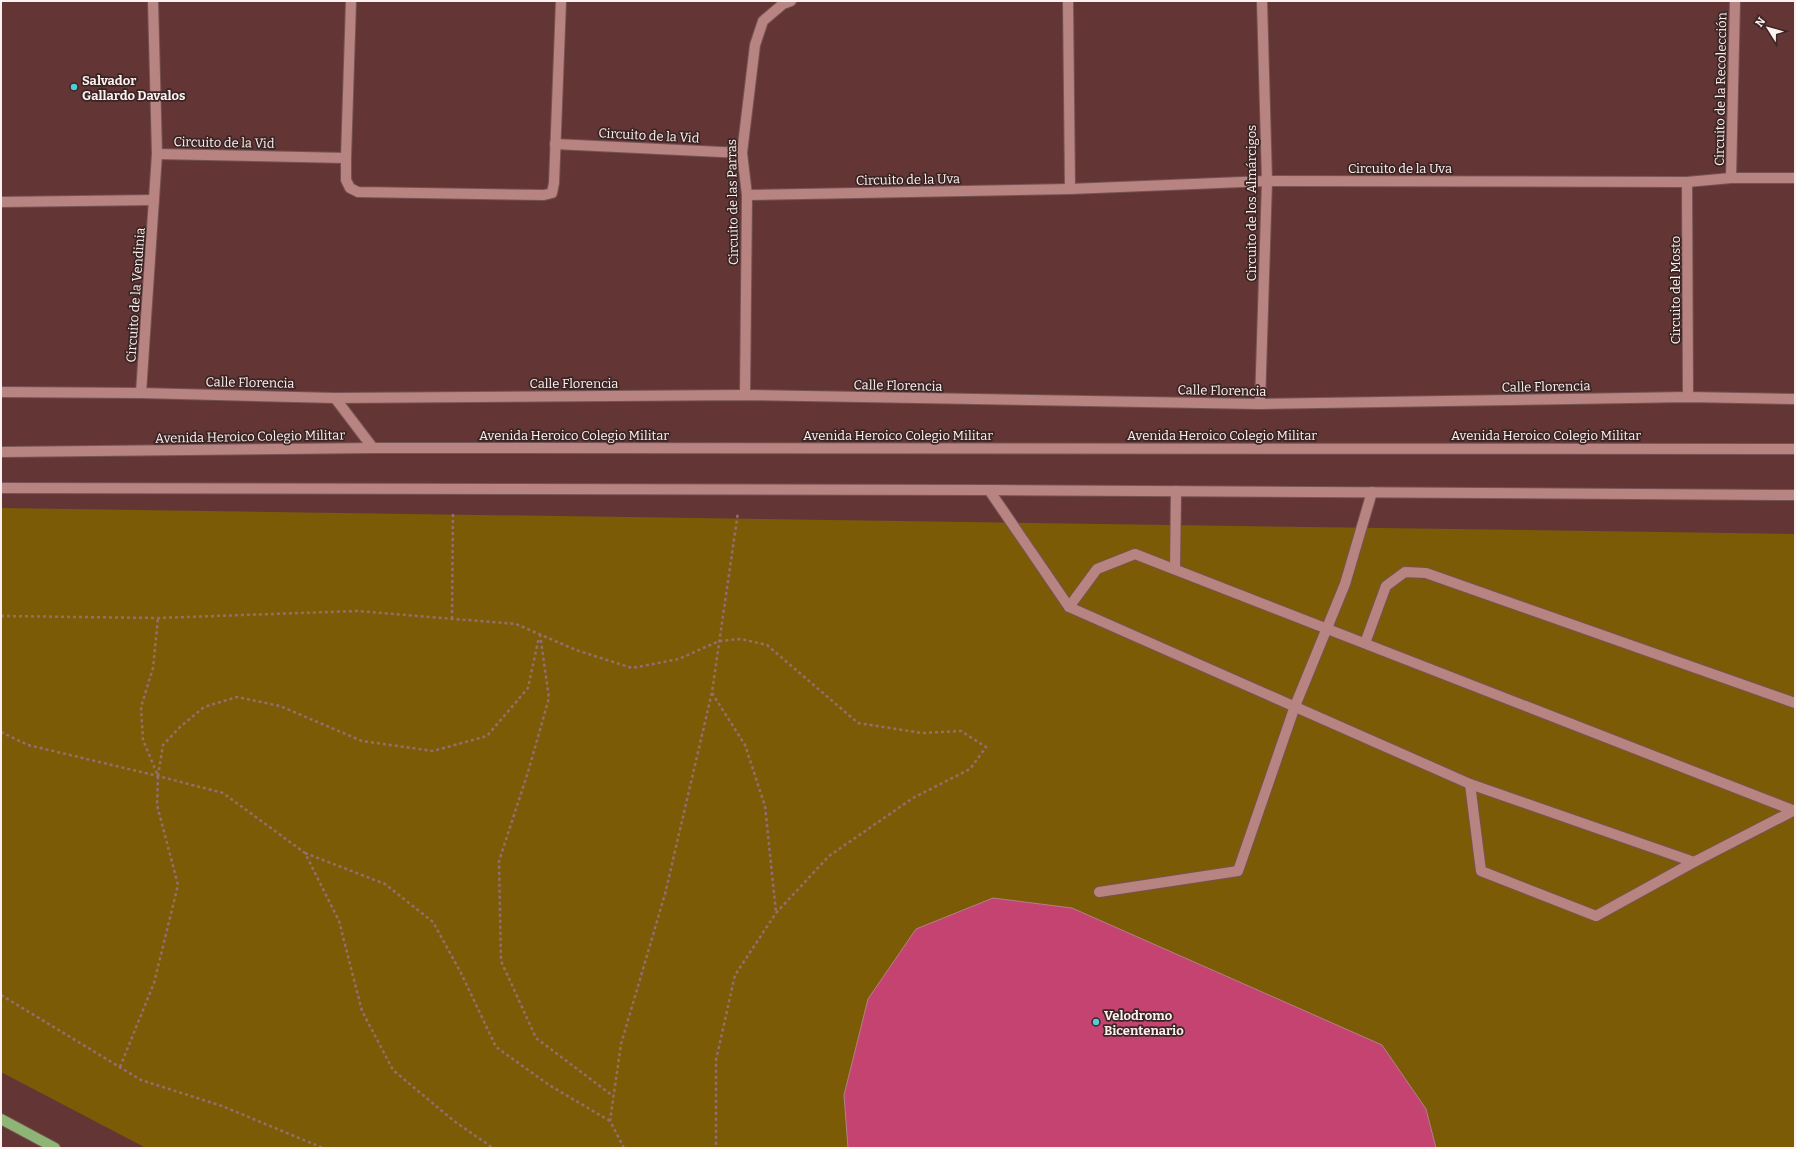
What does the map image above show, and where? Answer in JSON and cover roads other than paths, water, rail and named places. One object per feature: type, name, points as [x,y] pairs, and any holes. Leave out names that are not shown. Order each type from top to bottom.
[{"type":"main road","points":[[1,1119],[55,1148]]},
{"type":"street","name":"Circuito de la Vid","points":[[153,1],[157,154],[346,158]]},
{"type":"street","points":[[351,1],[346,158],[346,180],[350,188],[358,192],[544,195],[552,193],[554,183],[562,1]]},
{"type":"street","name":"Circuito de las Parras","points":[[745,395],[747,195],[742,153],[755,45],[763,21],[783,4],[791,1]]},
{"type":"street","points":[[1068,1],[1070,189]]},
{"type":"street","name":"Circuito de los Almárcigos","points":[[1260,404],[1267,181],[1262,1]]},
{"type":"street","name":"Circuito de la Recolección","points":[[1731,178],[1735,1]]},
{"type":"street","name":"Circuito de la Vid","points":[[555,144],[742,153]]},
{"type":"street","name":"Circuito de la Vendinia","points":[[141,393],[157,154]]},
{"type":"street","name":"Circuito de la Uva","points":[[747,195],[1070,189],[1267,181],[1687,182],[1731,178],[1795,178]]},
{"type":"street","name":"Circuito del Mosto","points":[[1687,182],[1688,397]]},
{"type":"street","points":[[1,202],[154,200]]},
{"type":"street","name":"Calle Florencia","points":[[1,392],[141,393],[335,398],[745,395],[1260,404],[1688,397],[1795,399]]},
{"type":"street","points":[[335,398],[373,448]]},
{"type":"street","name":"Avenida Heroico Colegio Militar","points":[[1,452],[373,448],[1795,449]]},
{"type":"street","points":[[1,488],[742,489],[1795,495]]},
{"type":"street","points":[[989,490],[1069,607],[1470,784],[1694,862]]},
{"type":"street","points":[[1175,569],[1176,491]]},
{"type":"street","points":[[1099,892],[1238,871],[1295,706],[1328,629],[1345,584],[1372,492]]},
{"type":"street","points":[[1069,607],[1097,569],[1135,554],[1795,810]]},
{"type":"street","points":[[1364,643],[1386,586],[1406,572],[1426,573],[1795,703]]},
{"type":"street","points":[[1470,784],[1482,871],[1596,916],[1694,862],[1795,810]]},
{"type":"place","name":"Salvador Gallardo Davalos","points":[[74,87]]},
{"type":"place","name":"Velodromo Bicentenario","points":[[1096,1022]]}]
